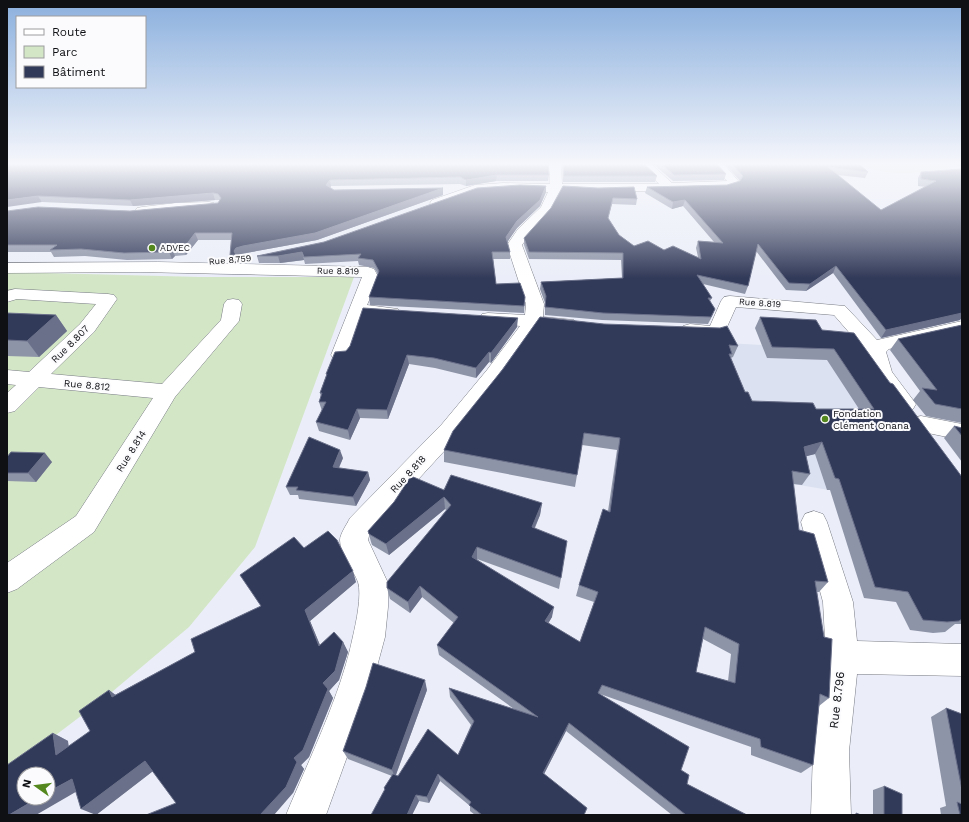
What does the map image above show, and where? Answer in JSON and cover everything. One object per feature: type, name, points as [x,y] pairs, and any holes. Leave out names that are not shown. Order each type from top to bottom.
[{"type":"street","points":[[427,207],[442,201]]},
{"type":"street","points":[[533,320],[534,304],[514,245],[520,239],[523,231],[541,215],[549,201]]},
{"type":"street","points":[[126,212],[215,205]]},
{"type":"street","name":"Rue 8.759","points":[[7,268],[144,268],[267,256]]},
{"type":"street","name":"Rue 8.819","points":[[144,268],[368,272],[371,278],[358,308]]},
{"type":"street","name":"Rue 8.807","points":[[7,296],[15,294],[108,299],[87,328],[7,406]]},
{"type":"street","name":"Rue 8.819","points":[[670,330],[716,332],[730,301],[821,307],[839,310],[876,350]]},
{"type":"street","name":"Rue 8.814","points":[[7,580],[85,524],[167,392],[230,321],[233,304]]},
{"type":"street","points":[[341,355],[358,308],[372,312],[408,313]]},
{"type":"street","points":[[472,316],[533,320],[587,326]]},
{"type":"street","name":"Rue 8.818","points":[[306,815],[352,696],[369,637],[373,607],[373,583],[359,555],[354,540],[359,526],[450,430],[498,369],[533,320]]},
{"type":"street","points":[[934,444],[921,424],[893,390],[875,359],[876,350],[882,345],[962,327]]},
{"type":"street","name":"Rue 8.812","points":[[7,377],[167,392]]},
{"type":"street","points":[[921,424],[962,432]]},
{"type":"street","points":[[814,522],[838,602],[842,658]]},
{"type":"street","name":"Rue 8.796","points":[[831,815],[831,751],[842,658],[962,660]]},
{"type":"shaded area","name":"Fondation Clément Onana","points":[[755,328],[810,332],[962,513],[788,483],[750,413],[726,343],[762,345]]},
{"type":"green space","points":[[7,272],[200,277],[354,277],[255,547],[189,627],[106,697],[7,772]]},
{"type":"building","points":[[219,201],[405,201],[315,233],[236,248],[234,251],[236,255],[230,255],[232,233],[195,233],[183,249],[172,249],[169,252],[124,253],[81,249],[50,250],[57,245],[7,245],[7,211],[38,207],[130,211],[218,203]]},
{"type":"building","points":[[439,201],[539,201],[517,221],[506,237],[510,252],[492,252],[496,284],[520,283],[525,297],[524,306],[369,297],[379,271],[373,260],[358,258],[361,254],[304,257],[302,252],[278,256],[257,256],[324,242]]},
{"type":"building","points":[[555,201],[612,201],[608,218],[619,235],[634,246],[648,241],[664,250],[673,246],[701,259],[698,241],[723,243],[686,201],[870,201],[881,210],[897,201],[962,201],[962,313],[886,330],[836,266],[810,284],[789,283],[758,244],[748,286],[697,275],[712,298],[708,298],[715,309],[711,317],[603,313],[545,307],[546,296],[541,282],[623,278],[623,253],[529,252],[524,238],[551,208]]},
{"type":"building","points":[[363,308],[518,318],[491,353],[489,352],[476,368],[434,358],[407,355],[387,410],[357,409],[348,430],[316,422],[326,402],[319,402],[322,393],[320,393],[335,352],[346,351],[350,346]]},
{"type":"building","points":[[7,313],[56,315],[27,341],[7,340]]},
{"type":"building","points":[[540,317],[604,324],[720,328],[727,326],[738,346],[729,345],[732,354],[729,354],[745,392],[748,392],[752,401],[813,403],[816,409],[874,409],[834,349],[772,347],[760,317],[816,320],[822,330],[854,333],[890,383],[893,384],[962,477],[962,619],[959,621],[947,622],[923,620],[908,592],[875,587],[839,479],[835,478],[822,442],[804,447],[810,474],[792,471],[799,530],[814,534],[828,582],[815,581],[824,637],[832,639],[829,698],[820,694],[813,765],[761,747],[760,739],[602,685],[598,693],[689,747],[681,770],[689,775],[687,784],[747,815],[686,815],[569,723],[543,773],[587,808],[584,815],[482,815],[469,805],[471,802],[438,774],[427,797],[416,795],[407,815],[371,815],[385,789],[384,788],[393,774],[398,776],[428,729],[458,755],[474,721],[449,688],[538,717],[437,645],[458,617],[420,586],[408,602],[387,588],[387,582],[451,505],[444,497],[386,544],[369,534],[368,531],[394,502],[411,476],[444,490],[451,475],[542,503],[532,527],[567,541],[561,578],[477,547],[472,557],[554,607],[545,621],[580,642],[598,592],[579,585],[603,509],[610,512],[620,438],[584,433],[577,475],[444,450],[453,431],[503,369]],"holes":[[[705,627],[739,644],[735,683],[696,672]]]},
{"type":"building","points":[[962,325],[962,409],[935,404],[922,388],[937,390],[898,339]]},
{"type":"building","points":[[954,426],[962,428],[962,436]]},
{"type":"building","points":[[309,437],[340,450],[333,467],[368,472],[353,497],[296,490],[298,487],[286,487]]},
{"type":"building","points":[[11,452],[45,453],[28,473],[7,473],[7,457]]},
{"type":"building","points":[[328,531],[337,540],[353,571],[305,610],[319,646],[334,632],[343,642],[335,671],[323,683],[328,689],[303,750],[294,758],[297,762],[286,787],[260,815],[146,815],[176,803],[145,761],[81,809],[72,779],[56,788],[56,766],[16,766],[16,806],[24,806],[7,815],[7,765],[53,733],[56,755],[90,731],[79,711],[109,690],[112,697],[195,652],[191,639],[261,606],[240,575],[294,537],[304,548]]},
{"type":"building","points":[[373,663],[425,680],[392,770],[343,751]]},
{"type":"building","points":[[946,708],[962,714],[962,790]]},
{"type":"building","points":[[884,786],[902,794],[902,815],[884,815]]},
{"type":"building","points":[[957,802],[962,804],[962,815],[960,815]]},
{"type":"place","name":"ADVEC","points":[[152,248]]},
{"type":"place","name":"Fondation Clément Onana","points":[[825,419]]}]
